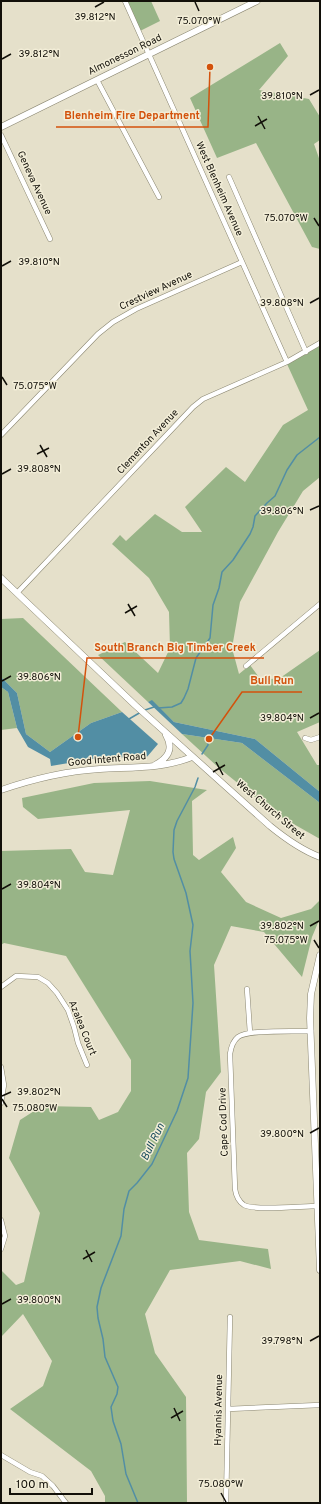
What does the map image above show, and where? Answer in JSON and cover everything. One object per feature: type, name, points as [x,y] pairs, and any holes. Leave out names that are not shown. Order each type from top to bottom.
[{"type":"main road","name":"Almonesson Road","points":[[1,127],[257,1]]},
{"type":"main road","name":"West Church Street","points":[[1,578],[164,732],[285,839],[320,857]]},
{"type":"main road","points":[[152,767],[163,761],[170,753],[170,744],[164,732]]},
{"type":"main road","name":"Good Intent Road","points":[[1,790],[32,780],[81,771],[152,767],[172,763],[192,756]]},
{"type":"main road","points":[[320,955],[311,994],[311,1031],[320,1270]]},
{"type":"street","name":"West Blenheim Avenue","points":[[125,1],[287,362]]},
{"type":"street","points":[[97,80],[159,197]]},
{"type":"street","name":"Geneva Avenue","points":[[1,135],[50,240]]},
{"type":"street","points":[[229,177],[306,352]]},
{"type":"street","name":"Crestview Avenue","points":[[1,435],[98,334],[113,322],[136,309],[242,262]]},
{"type":"street","name":"Clementon Avenue","points":[[17,593],[202,399],[287,362],[320,343]]},
{"type":"street","points":[[246,666],[320,604]]},
{"type":"street","points":[[305,738],[311,740],[320,737]]},
{"type":"street","name":"Azalea Court","points":[[1,988],[16,976],[38,977],[48,983],[57,993],[68,1010],[78,1043],[87,1065]]},
{"type":"street","points":[[247,989],[250,1033]]},
{"type":"street","name":"Cape Cod Drive","points":[[311,1031],[245,1034],[236,1038],[232,1045],[230,1054],[235,1189],[237,1198],[244,1205],[252,1207],[317,1206]]},
{"type":"street","points":[[1,1067],[4,1085],[1,1103]]},
{"type":"street","points":[[1,1220],[5,1236],[1,1249]]},
{"type":"street","name":"Hyannis Avenue","points":[[226,1503],[230,1317]]},
{"type":"street","points":[[228,1409],[320,1405]]},
{"type":"street","points":[[1,1455],[30,1472],[42,1476],[53,1486],[66,1503]]},
{"type":"green space","points":[[125,1],[151,1],[160,21],[138,32]]},
{"type":"green space","points":[[280,43],[288,56],[259,90],[309,99],[320,117],[320,140],[314,144],[320,161],[320,249],[312,247],[256,143],[217,158],[190,98]]},
{"type":"green space","points":[[320,341],[320,477],[303,491],[278,532],[240,602],[232,648],[239,674],[250,665],[261,680],[280,678],[320,650],[320,722],[297,732],[317,765],[320,765],[320,792],[255,739],[174,722],[152,701],[148,702],[98,655],[125,642],[158,673],[170,648],[169,612],[149,578],[112,544],[120,535],[126,541],[155,514],[182,532],[202,532],[185,507],[226,467],[245,482],[283,425],[308,410],[287,364]]},
{"type":"green space","points":[[23,618],[122,712],[91,723],[50,752],[26,734],[17,693],[1,677],[1,619]]},
{"type":"green space","points":[[1,687],[8,692],[17,728],[1,730]]},
{"type":"green space","points":[[182,734],[242,743],[320,803],[320,839],[276,814],[219,768]]},
{"type":"green space","points":[[150,781],[207,790],[192,801],[193,855],[199,860],[233,837],[236,848],[221,872],[246,902],[281,918],[311,909],[320,900],[320,918],[312,937],[302,977],[264,932],[231,926],[214,965],[221,1072],[206,1092],[199,1139],[187,1153],[189,1212],[199,1240],[268,1249],[271,1269],[240,1261],[170,1270],[145,1314],[155,1353],[186,1397],[187,1503],[105,1503],[105,1496],[91,1471],[10,1409],[43,1386],[52,1361],[23,1314],[1,1337],[1,1270],[16,1285],[24,1282],[40,1213],[9,1158],[20,1120],[42,1106],[91,1107],[99,1120],[118,1112],[131,1091],[131,1060],[66,956],[4,943],[1,945],[1,851],[71,849],[85,872],[113,875],[130,810],[38,819],[23,807],[22,798],[94,783]]},
{"type":"water","points":[[1,677],[17,693],[26,734],[50,752],[91,723],[122,712],[158,744],[146,758],[104,757],[51,766],[50,759],[28,747],[17,728],[8,692],[1,687]]},
{"type":"water","points":[[152,700],[174,722],[255,739],[320,792],[320,803],[242,743],[182,734],[148,702]]},
{"type":"waterway","points":[[158,708],[172,707],[181,703],[184,698],[188,689],[196,658],[210,638],[213,605],[219,588],[222,572],[233,560],[250,534],[255,516],[275,496],[287,470],[297,455],[320,437]]},
{"type":"waterway","points":[[145,710],[154,707]]},
{"type":"waterway","points":[[129,719],[141,712]]},
{"type":"waterway","name":"Bull Run","points":[[202,754],[208,745],[208,738]]},
{"type":"waterway","name":"Bull Run","points":[[138,1503],[126,1474],[121,1444],[113,1421],[111,1407],[117,1394],[118,1387],[105,1357],[97,1307],[101,1288],[121,1236],[124,1209],[129,1191],[152,1164],[177,1111],[188,1078],[193,1003],[190,951],[193,925],[186,893],[173,852],[174,830],[177,821],[195,787],[198,778]]},
{"type":"place","name":"Blenheim Fire Department","points":[[210,67]]},
{"type":"place","name":"South Branch Big Timber Creek","points":[[78,737]]},
{"type":"place","name":"Bull Run","points":[[209,739]]}]
